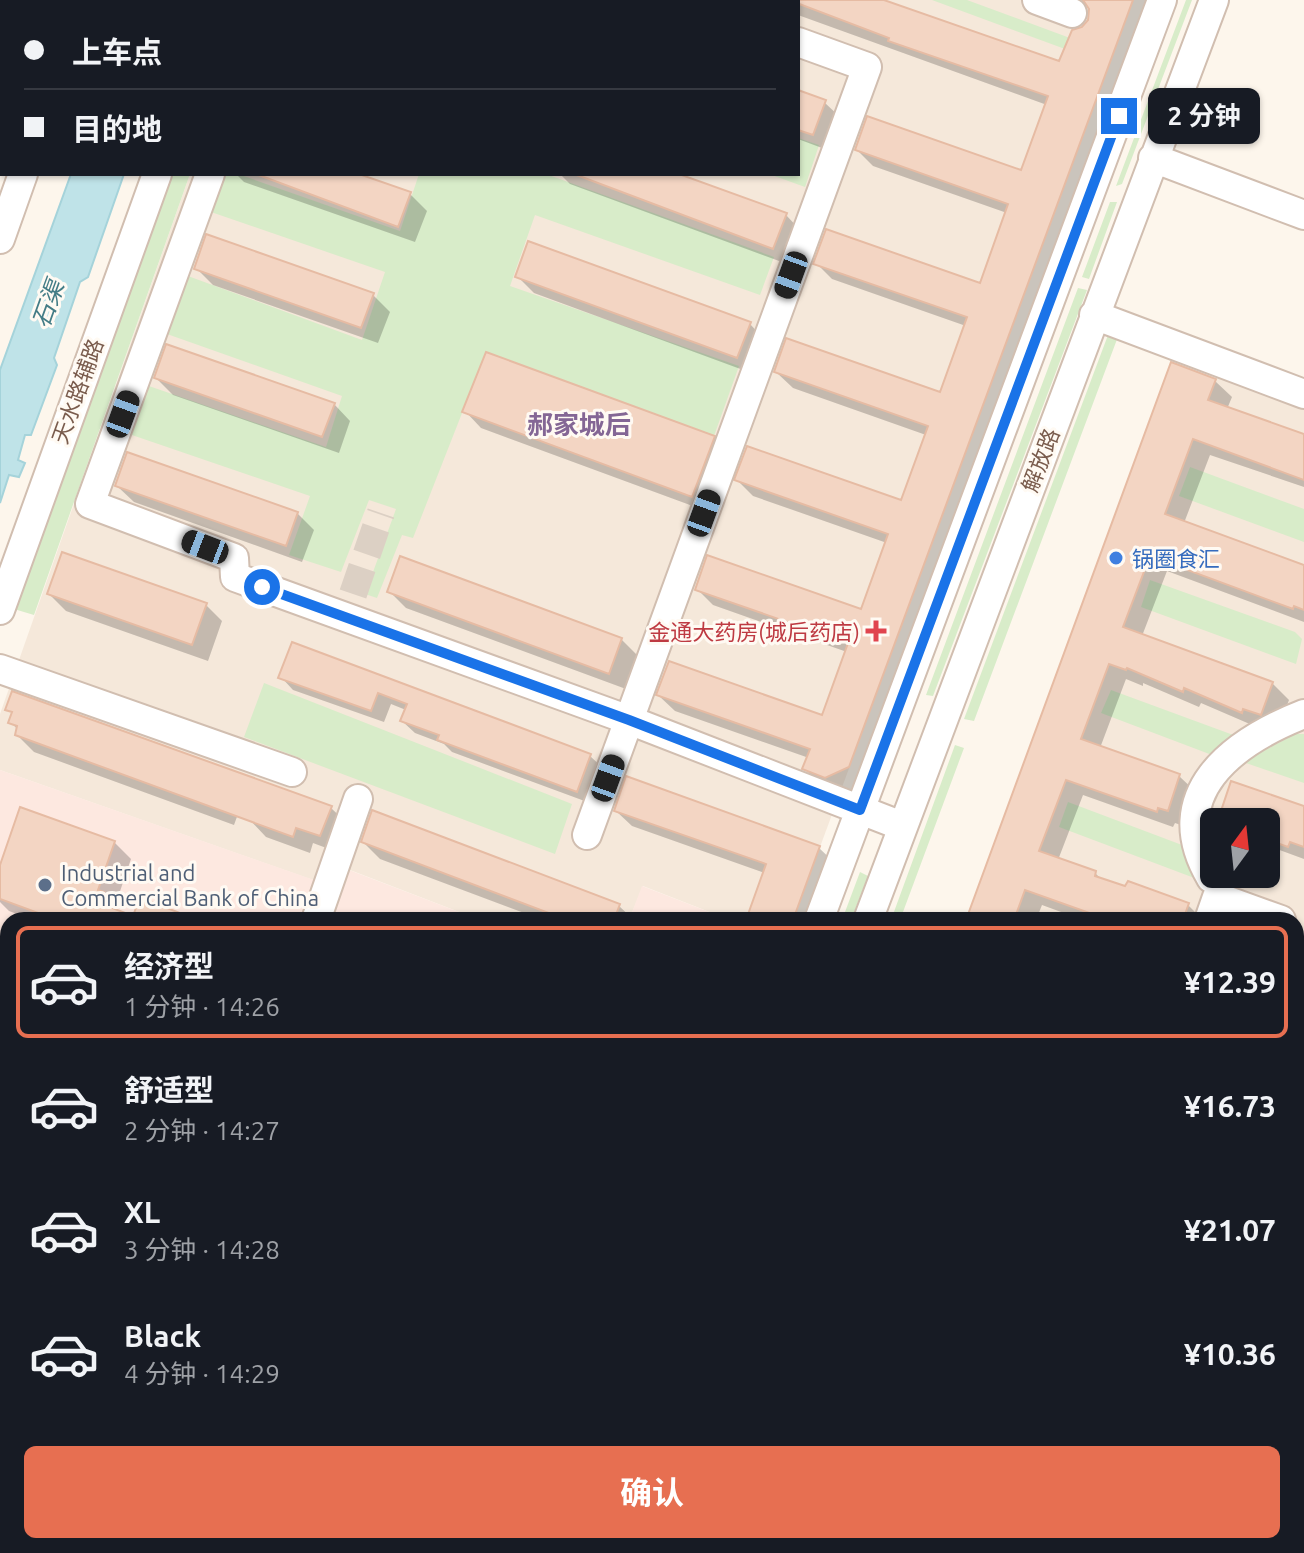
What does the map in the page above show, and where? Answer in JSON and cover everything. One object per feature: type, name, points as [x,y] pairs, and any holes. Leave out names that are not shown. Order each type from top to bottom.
[{"type":"street","points":[[1037,0],[1072,13]]},
{"type":"street","points":[[822,912],[1162,0]]},
{"type":"street","name":"解放路","points":[[871,912],[1214,0]]},
{"type":"street","points":[[587,835],[867,67],[800,43]]},
{"type":"street","points":[[1153,158],[1304,215]]},
{"type":"street","points":[[0,239],[5,208],[22,176]]},
{"type":"street","name":"天水路辅路","points":[[0,610],[156,176]]},
{"type":"street","points":[[209,176],[90,504],[234,558],[235,577],[349,605],[629,720],[902,826]]},
{"type":"street","points":[[1097,308],[1263,360]]},
{"type":"street","points":[[1097,308],[1304,394]]},
{"type":"street","points":[[0,669],[292,772]]},
{"type":"street","points":[[1200,860],[1196,853],[1196,815],[1205,786],[1222,760],[1248,740],[1304,714]]},
{"type":"street","points":[[319,912],[358,799]]},
{"type":"street","points":[[1212,912],[1217,897],[1259,912]]},
{"type":"shaded area","points":[[800,0],[1133,0],[796,912],[710,912],[643,886],[632,912],[459,912],[350,870],[335,912],[306,912],[316,881],[0,770],[0,714],[189,176],[800,176]]},
{"type":"shaded area","points":[[1180,338],[1304,384],[1304,912],[969,912]]},
{"type":"shaded area","points":[[0,770],[317,881],[307,912],[0,912]]},
{"type":"shaded area","points":[[349,870],[459,912],[335,912]]},
{"type":"shaded area","points":[[642,886],[709,912],[632,912]]},
{"type":"green space","points":[[932,0],[967,0],[1070,38],[1065,49]]},
{"type":"green space","points":[[1186,0],[1192,0],[1122,184],[1116,186]]},
{"type":"green space","points":[[800,139],[819,145],[805,187],[775,176],[800,176]]},
{"type":"green space","points":[[170,176],[189,176],[34,615],[14,609]]},
{"type":"green space","points":[[223,176],[244,176],[400,231],[418,176],[551,176],[774,257],[760,295],[535,215],[510,286],[739,366],[714,436],[486,352],[413,538],[402,535],[377,598],[365,594],[396,509],[369,500],[341,572],[289,555],[310,496],[129,434],[146,385],[326,447],[342,396],[167,334],[188,276],[362,340],[385,272],[211,212]]},
{"type":"green space","points":[[1110,202],[1117,202],[1089,279],[1082,277]]},
{"type":"green space","points":[[1078,288],[1087,290],[933,696],[926,695]]},
{"type":"green space","points":[[1119,334],[974,721],[964,719],[1108,335]]},
{"type":"green space","points":[[1190,467],[1304,509],[1304,542],[1179,496]]},
{"type":"green space","points":[[1150,580],[1295,632],[1302,639],[1296,664],[1141,607]]},
{"type":"green space","points":[[264,683],[572,804],[555,854],[244,737]]},
{"type":"green space","points":[[1111,690],[1236,736],[1212,755],[1101,713]]},
{"type":"green space","points":[[1295,734],[1304,734],[1304,783],[1243,762]]},
{"type":"green space","points":[[955,745],[964,748],[903,912],[894,912]]},
{"type":"green space","points":[[1068,802],[1182,845],[1197,879],[1059,827]]},
{"type":"green space","points":[[860,872],[868,876],[854,912],[845,912]]},
{"type":"water","name":"石渠","points":[[70,176],[123,176],[88,277],[80,282],[54,358],[57,365],[31,435],[25,435],[18,460],[25,463],[19,477],[9,475],[0,503],[0,370]]},
{"type":"building","points":[[800,0],[884,0],[1059,61],[1072,30],[1082,27],[1088,20],[1089,9],[1083,0],[1133,0],[849,767],[825,778],[802,769],[810,749],[656,695],[669,661],[822,715],[848,643],[695,590],[707,555],[861,609],[888,534],[734,480],[747,446],[901,500],[928,426],[774,372],[786,338],[940,392],[967,317],[813,264],[826,229],[980,283],[1008,204],[855,150],[867,116],[1021,170],[1048,96],[888,41],[889,38],[800,4]]},
{"type":"building","points":[[800,91],[826,100],[813,135],[800,131]]},
{"type":"building","points":[[261,176],[365,176],[411,192],[398,227]]},
{"type":"building","points":[[579,176],[685,176],[787,213],[773,249]]},
{"type":"building","points":[[206,234],[374,293],[361,328],[194,269]]},
{"type":"building","points":[[528,241],[751,322],[737,358],[515,277]]},
{"type":"building","points":[[166,344],[335,403],[322,437],[154,378]]},
{"type":"building","points":[[486,352],[715,436],[692,497],[462,412]]},
{"type":"building","points":[[1171,362],[1216,379],[1208,400],[1304,434],[1304,480],[1193,439],[1165,514],[1304,565],[1304,610],[1294,606],[1293,609],[1150,556],[1123,627],[1273,682],[1261,715],[1243,709],[1242,713],[1184,688],[1183,692],[1127,668],[1109,664],[1081,739],[1180,774],[1168,811],[1158,808],[1157,812],[1066,780],[1039,851],[1096,871],[1095,876],[1125,886],[1128,881],[1189,903],[1186,912],[1087,912],[1025,890],[1017,912],[969,912]]},
{"type":"building","points":[[127,452],[298,512],[286,546],[115,486]]},
{"type":"building","points":[[62,552],[207,603],[192,645],[47,594]]},
{"type":"building","points":[[400,556],[622,638],[609,674],[387,592]]},
{"type":"building","points":[[292,642],[591,754],[577,792],[437,740],[439,735],[400,721],[407,704],[378,693],[371,711],[278,678]]},
{"type":"building","points":[[12,691],[332,806],[320,836],[296,828],[293,837],[15,735],[17,726],[8,723],[12,712],[5,710]]},
{"type":"building","points":[[626,776],[820,846],[796,912],[749,912],[766,864],[614,811]]},
{"type":"building","points":[[1231,781],[1304,806],[1304,847],[1290,842],[1288,847],[1280,844],[1280,808],[1222,808]]},
{"type":"building","points":[[20,807],[115,841],[98,890],[104,892],[99,903],[123,912],[35,912],[0,899],[0,865]]},
{"type":"building","points":[[372,810],[620,904],[617,912],[546,912],[361,842]]},
{"type":"building","points":[[140,897],[177,912],[134,912]]},
{"type":"tunnel","points":[[353,594],[381,513]]},
{"type":"place","name":"锅圈食汇","points":[[1116,558]]},
{"type":"place","name":"金通大药房(城后药店)","points":[[876,631]]},
{"type":"place","name":"Industrial and Commercial Bank of China","points":[[45,885]]},
{"type":"district","name":"郝家城后","points":[[579,424]]},
{"type":"route","points":[[262,587],[629,720],[860,810],[1119,116]]}]
